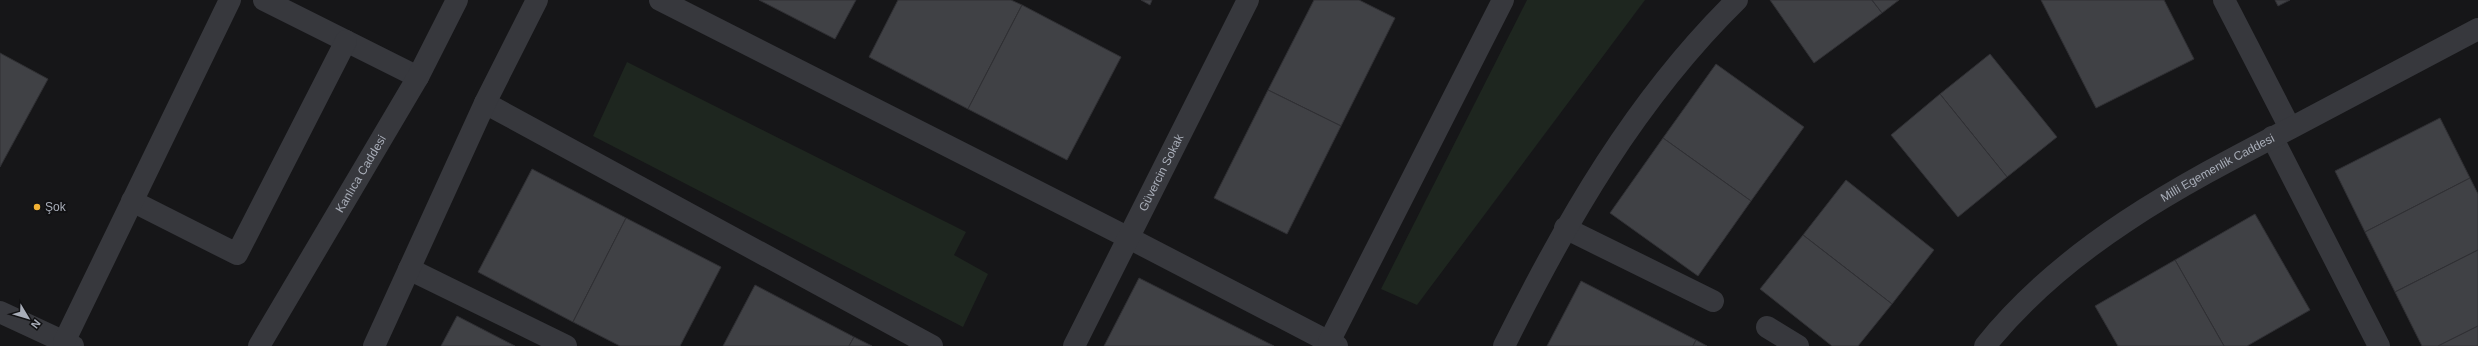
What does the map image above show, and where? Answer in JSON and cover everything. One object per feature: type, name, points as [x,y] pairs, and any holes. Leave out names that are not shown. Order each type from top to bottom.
[{"type":"street","points":[[0,312],[68,344],[132,201],[230,0]]},
{"type":"street","points":[[264,0],[418,77]]},
{"type":"street","name":"Kanlıca Caddesi","points":[[259,346],[418,77],[457,0]]},
{"type":"street","points":[[374,346],[485,103],[537,0]]},
{"type":"street","points":[[660,0],[1127,237],[1333,344],[1503,0]]},
{"type":"street","name":"Güvercin Sokak","points":[[1074,346],[1127,237],[1248,0]]},
{"type":"street","points":[[1504,346],[1565,228],[1631,126],[1671,73],[1737,0]]},
{"type":"street","points":[[2224,0],[2281,133],[2379,346]]},
{"type":"street","name":"Milli Egemenlik Caddesi","points":[[1985,346],[2022,306],[2062,269],[2117,226],[2169,192],[2478,29]]},
{"type":"street","points":[[132,201],[236,254],[346,41]]},
{"type":"street","points":[[485,103],[932,346]]},
{"type":"street","points":[[1565,228],[1713,301]]},
{"type":"street","points":[[409,269],[566,346]]},
{"type":"street","points":[[1767,327],[1798,346]]},
{"type":"shaded area","points":[[1527,0],[1645,0],[1417,305],[1381,289]]},
{"type":"shaded area","points":[[627,62],[966,232],[954,255],[988,274],[963,327],[593,136]]},
{"type":"building","points":[[759,0],[856,0],[835,39]]},
{"type":"building","points":[[898,0],[1011,0],[1022,5],[968,109],[869,57]]},
{"type":"building","points":[[1141,0],[1152,0],[1150,5]]},
{"type":"building","points":[[1314,0],[1359,0],[1395,18],[1341,126],[1268,90]]},
{"type":"building","points":[[1770,0],[1872,0],[1882,13],[1814,63]]},
{"type":"building","points":[[1872,0],[1899,0],[1882,13]]},
{"type":"building","points":[[2041,0],[2164,0],[2194,59],[2096,108]]},
{"type":"building","points":[[2275,0],[2290,0],[2278,6]]},
{"type":"building","points":[[1022,5],[1121,57],[1067,160],[968,109]]},
{"type":"building","points":[[0,53],[48,79],[0,167]]},
{"type":"building","points":[[1990,54],[2057,137],[2007,177],[1940,94]]},
{"type":"building","points":[[1716,64],[1804,127],[1751,201],[1663,138]]},
{"type":"building","points":[[1268,90],[1341,126],[1287,234],[1214,198]]},
{"type":"building","points":[[1940,94],[2007,177],[1958,217],[1891,135]]},
{"type":"building","points":[[2440,118],[2470,178],[2365,232],[2335,171]]},
{"type":"building","points":[[1663,138],[1751,201],[1698,276],[1610,213]]},
{"type":"building","points":[[532,169],[626,218],[573,322],[478,272]]},
{"type":"building","points":[[2470,178],[2478,194],[2478,250],[2395,292],[2365,232]]},
{"type":"building","points":[[1846,180],[1934,250],[1892,304],[1803,235]]},
{"type":"building","points":[[2255,214],[2310,310],[2247,346],[2224,346],[2175,260]]},
{"type":"building","points":[[626,218],[721,267],[680,346],[620,346],[573,322]]},
{"type":"building","points":[[1803,235],[1892,304],[1858,346],[1832,346],[1760,289]]},
{"type":"building","points":[[2478,250],[2478,326],[2438,346],[2422,346],[2395,292]]},
{"type":"building","points":[[2175,260],[2224,346],[2118,346],[2095,306]]},
{"type":"building","points":[[1139,278],[1274,346],[1104,346]]},
{"type":"building","points":[[1581,281],[1696,340],[1693,346],[1547,346]]},
{"type":"building","points":[[755,285],[854,337],[849,346],[723,346]]},
{"type":"building","points":[[457,316],[515,346],[441,346]]},
{"type":"building","points":[[2478,326],[2478,346],[2438,346]]},
{"type":"building","points":[[854,337],[872,346],[849,346]]},
{"type":"building","points":[[1696,340],[1707,346],[1693,346]]},
{"type":"place","name":"Şok","points":[[37,207]]}]
